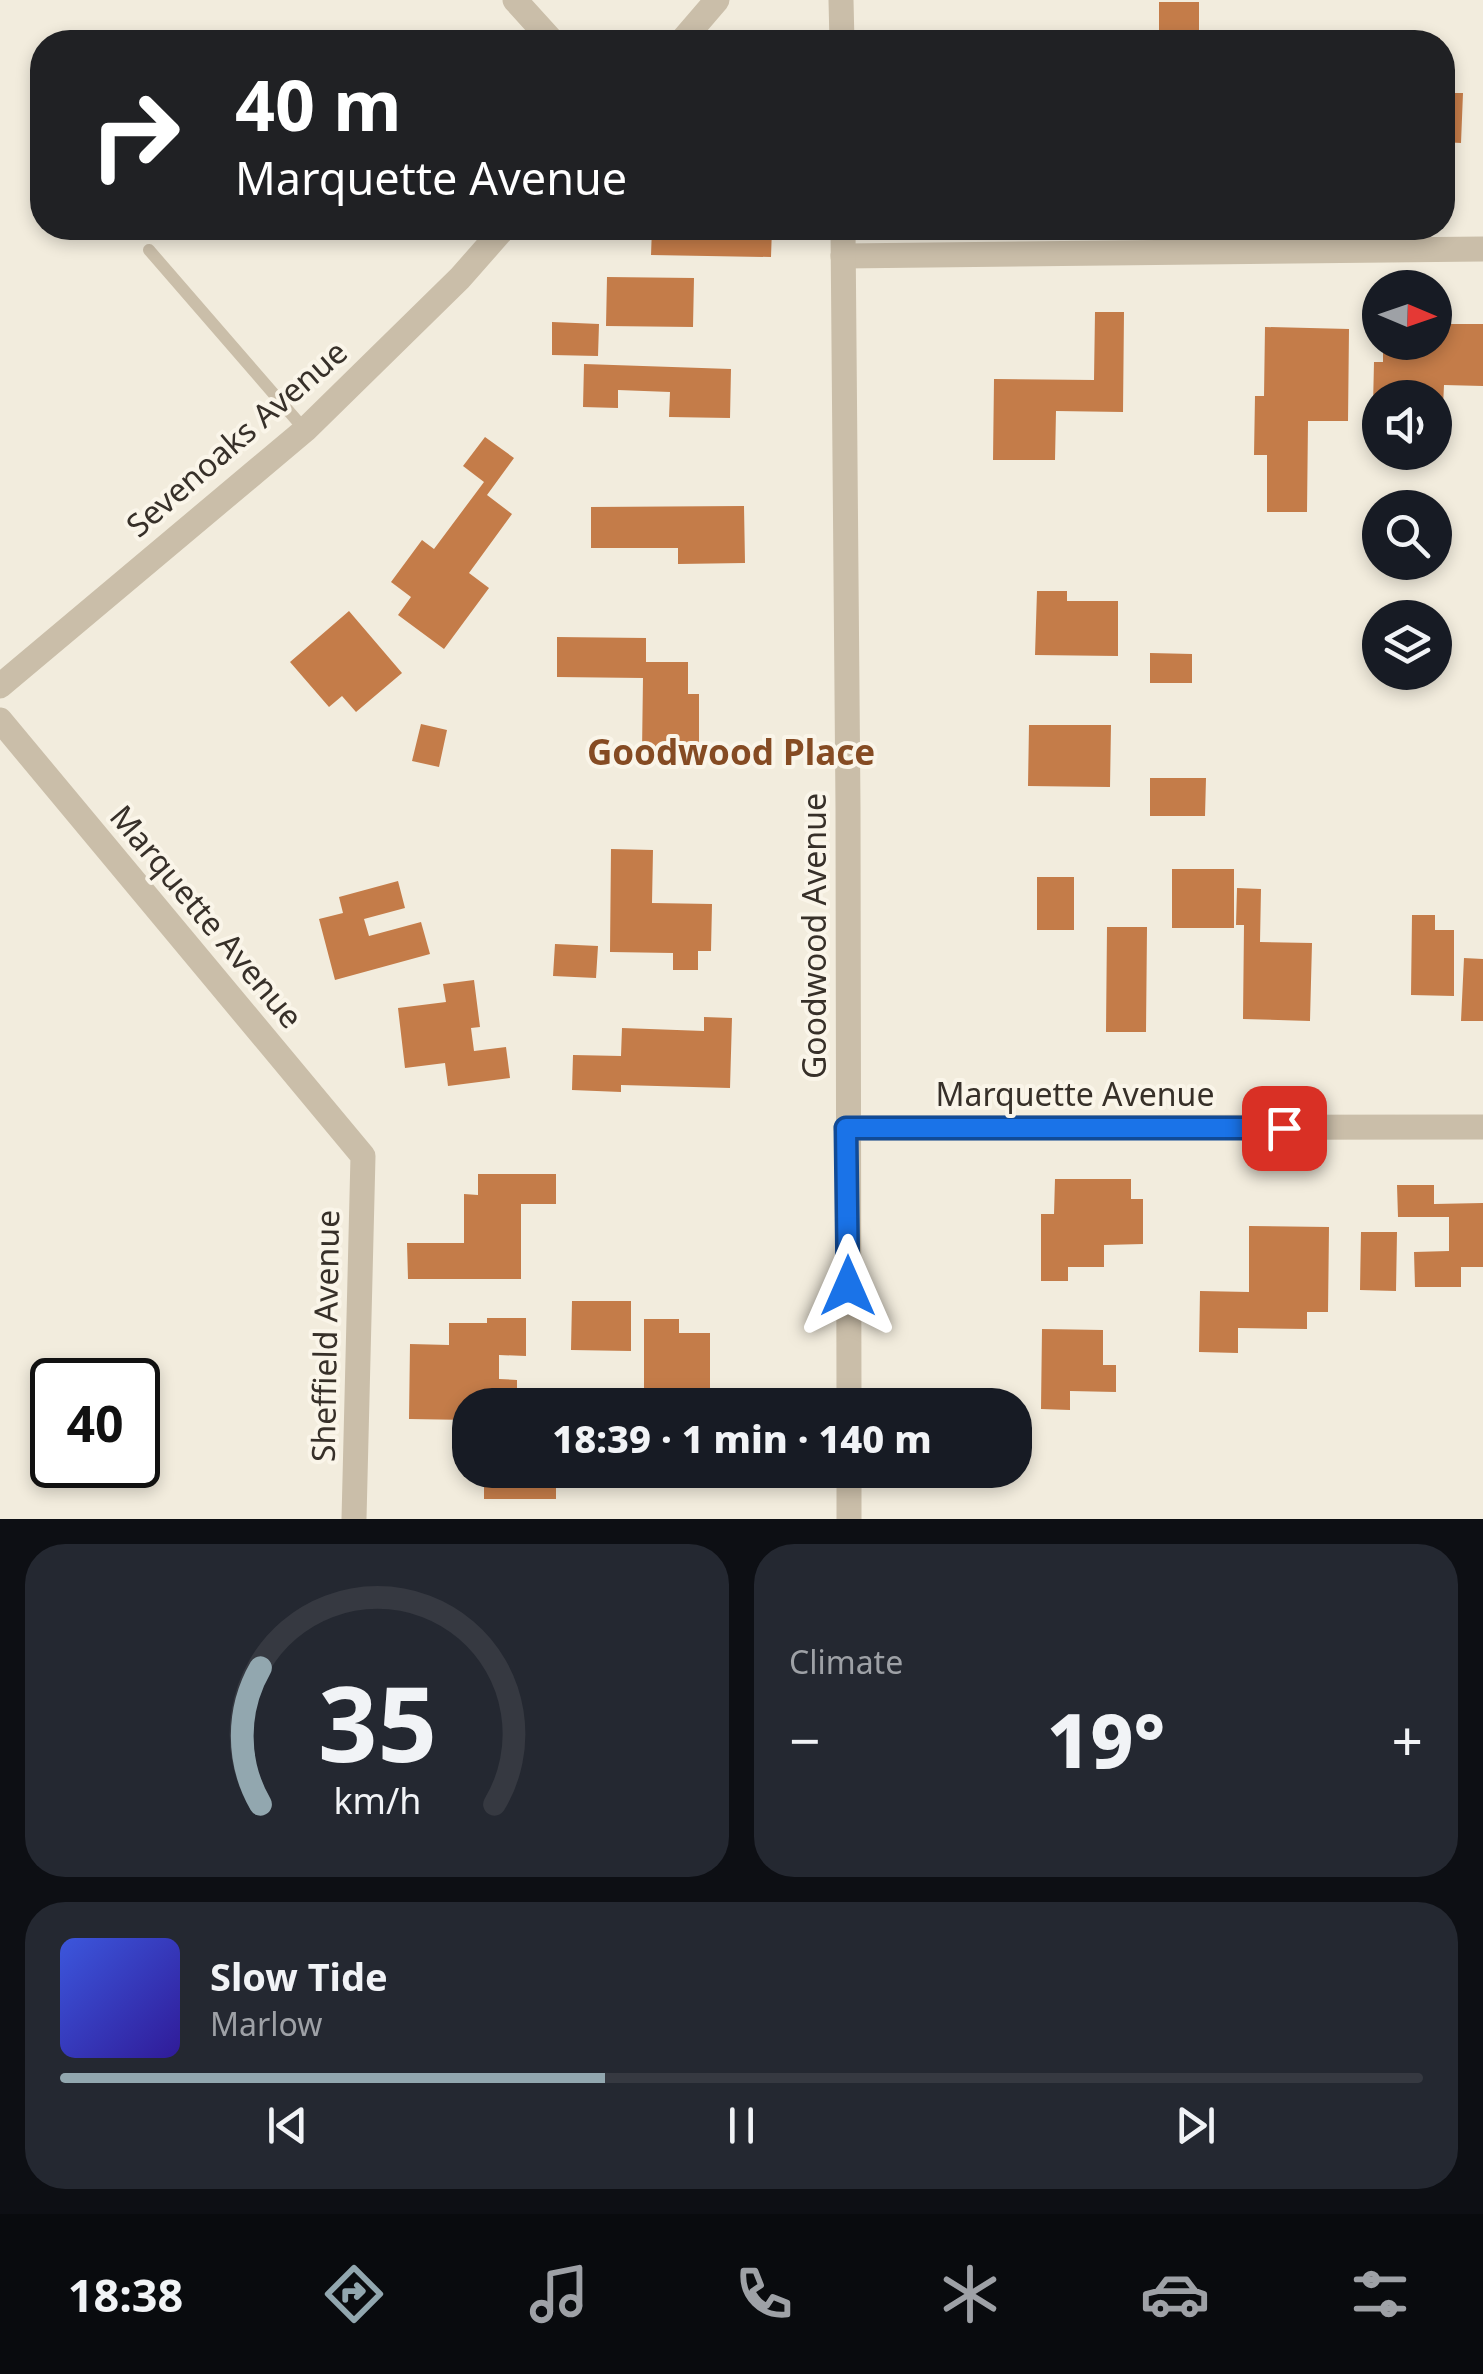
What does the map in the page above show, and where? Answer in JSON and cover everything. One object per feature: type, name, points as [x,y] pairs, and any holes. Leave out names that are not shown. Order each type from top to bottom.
[{"type":"street","points":[[515,0],[542,30]]},
{"type":"street","points":[[691,30],[716,0]]},
{"type":"street","points":[[841,0],[842,30]]},
{"type":"street","name":"Sevenoaks Avenue","points":[[0,686],[304,430],[460,278],[493,240]]},
{"type":"street","name":"Goodwood Avenue","points":[[842,240],[848,1388]]},
{"type":"street","points":[[843,256],[1483,249]]},
{"type":"street","name":"Marquette Avenue","points":[[0,720],[363,1156]]},
{"type":"street","name":"Marquette Avenue","points":[[846,1128],[1483,1127]]},
{"type":"street","name":"Sheffield Avenue","points":[[354,1519],[363,1156]]},
{"type":"street","points":[[849,1488],[850,1519]]},
{"type":"lane","points":[[149,250],[304,430]]},
{"type":"building","points":[[1159,2],[1199,2],[1199,30],[1159,30]]},
{"type":"building","points":[[1455,93],[1463,93],[1461,143],[1455,143]]},
{"type":"building","points":[[652,240],[772,240],[771,257],[651,255]]},
{"type":"building","points":[[607,277],[694,278],[693,327],[606,326]]},
{"type":"building","points":[[1095,312],[1124,312],[1123,412],[1056,411],[1055,460],[993,460],[994,379],[1094,380]]},
{"type":"building","points":[[552,322],[599,324],[598,356],[552,355]]},
{"type":"building","points":[[1452,324],[1483,324],[1483,386],[1452,385],[1452,380],[1374,380],[1374,362],[1452,360]]},
{"type":"building","points":[[1265,327],[1349,329],[1348,421],[1308,421],[1307,512],[1267,512],[1267,455],[1254,455],[1255,396],[1264,396]]},
{"type":"building","points":[[584,364],[731,369],[730,418],[669,417],[670,392],[618,390],[618,408],[583,407]]},
{"type":"building","points":[[485,437],[514,458],[487,495],[512,514],[469,573],[489,588],[444,649],[398,615],[411,597],[391,582],[422,540],[434,549],[484,482],[463,466]]},
{"type":"building","points":[[744,506],[745,563],[678,564],[678,548],[591,548],[591,507]]},
{"type":"building","points":[[1037,591],[1067,591],[1067,601],[1118,601],[1118,656],[1035,655]]},
{"type":"building","points":[[349,611],[402,673],[356,712],[342,696],[329,707],[290,662]]},
{"type":"building","points":[[557,637],[646,638],[646,662],[688,662],[688,694],[699,694],[699,753],[642,752],[643,678],[557,677]]},
{"type":"building","points":[[1150,653],[1192,654],[1192,683],[1150,683]]},
{"type":"building","points":[[421,724],[447,730],[439,767],[412,761]]},
{"type":"building","points":[[1029,725],[1111,725],[1110,787],[1028,786]]},
{"type":"building","points":[[1150,778],[1206,778],[1205,816],[1150,816]]},
{"type":"building","points":[[611,849],[653,850],[652,903],[712,904],[711,951],[698,951],[698,970],[673,970],[673,953],[610,952]]},
{"type":"building","points":[[1172,869],[1234,869],[1234,928],[1172,928]]},
{"type":"building","points":[[1037,877],[1074,877],[1074,930],[1037,930]]},
{"type":"building","points":[[398,881],[405,908],[364,919],[369,936],[421,922],[430,954],[335,980],[319,919],[343,913],[339,897]]},
{"type":"building","points":[[1237,888],[1261,889],[1260,942],[1312,943],[1310,1021],[1243,1019],[1244,925],[1236,925]]},
{"type":"building","points":[[1412,915],[1435,915],[1435,930],[1454,930],[1454,996],[1411,995]]},
{"type":"building","points":[[1107,927],[1147,927],[1146,1032],[1106,1032]]},
{"type":"building","points":[[555,944],[598,946],[596,978],[553,976]]},
{"type":"building","points":[[1464,958],[1483,959],[1483,1021],[1461,1021]]},
{"type":"building","points":[[474,980],[480,1027],[471,1028],[474,1051],[506,1047],[510,1078],[448,1086],[445,1063],[405,1068],[398,1008],[446,1002],[443,984]]},
{"type":"building","points":[[704,1017],[732,1018],[730,1088],[621,1085],[621,1092],[572,1090],[573,1055],[621,1056],[622,1028],[704,1031]]},
{"type":"building","points":[[478,1174],[556,1174],[556,1204],[521,1204],[521,1279],[408,1279],[407,1243],[464,1243],[464,1194],[478,1195]]},
{"type":"building","points":[[1055,1179],[1131,1179],[1131,1199],[1143,1199],[1143,1244],[1104,1245],[1104,1267],[1068,1267],[1068,1281],[1041,1281],[1041,1214],[1054,1214]]},
{"type":"building","points":[[1397,1185],[1434,1185],[1434,1204],[1483,1203],[1483,1267],[1461,1267],[1461,1287],[1415,1287],[1414,1252],[1449,1251],[1449,1217],[1398,1217]]},
{"type":"building","points":[[1249,1226],[1329,1227],[1328,1312],[1307,1312],[1307,1329],[1238,1328],[1238,1353],[1199,1352],[1200,1291],[1249,1292]]},
{"type":"building","points":[[1361,1232],[1397,1232],[1396,1291],[1360,1290]]},
{"type":"building","points":[[572,1301],[631,1301],[631,1351],[571,1350]]},
{"type":"building","points":[[487,1318],[526,1318],[526,1356],[499,1355],[499,1379],[517,1380],[517,1388],[452,1388],[452,1420],[409,1419],[410,1344],[449,1345],[449,1323],[487,1323]]},
{"type":"building","points":[[644,1319],[679,1319],[679,1333],[710,1333],[710,1388],[644,1388]]},
{"type":"building","points":[[1042,1329],[1103,1330],[1103,1365],[1116,1365],[1116,1392],[1070,1391],[1070,1410],[1041,1409]]},
{"type":"building","points":[[484,1488],[556,1488],[556,1499],[484,1499]]},
{"type":"district","name":"Goodwood Place","points":[[731,753]]},
{"type":"route","points":[[848,1286],[846,1128],[1284,1128]]}]
